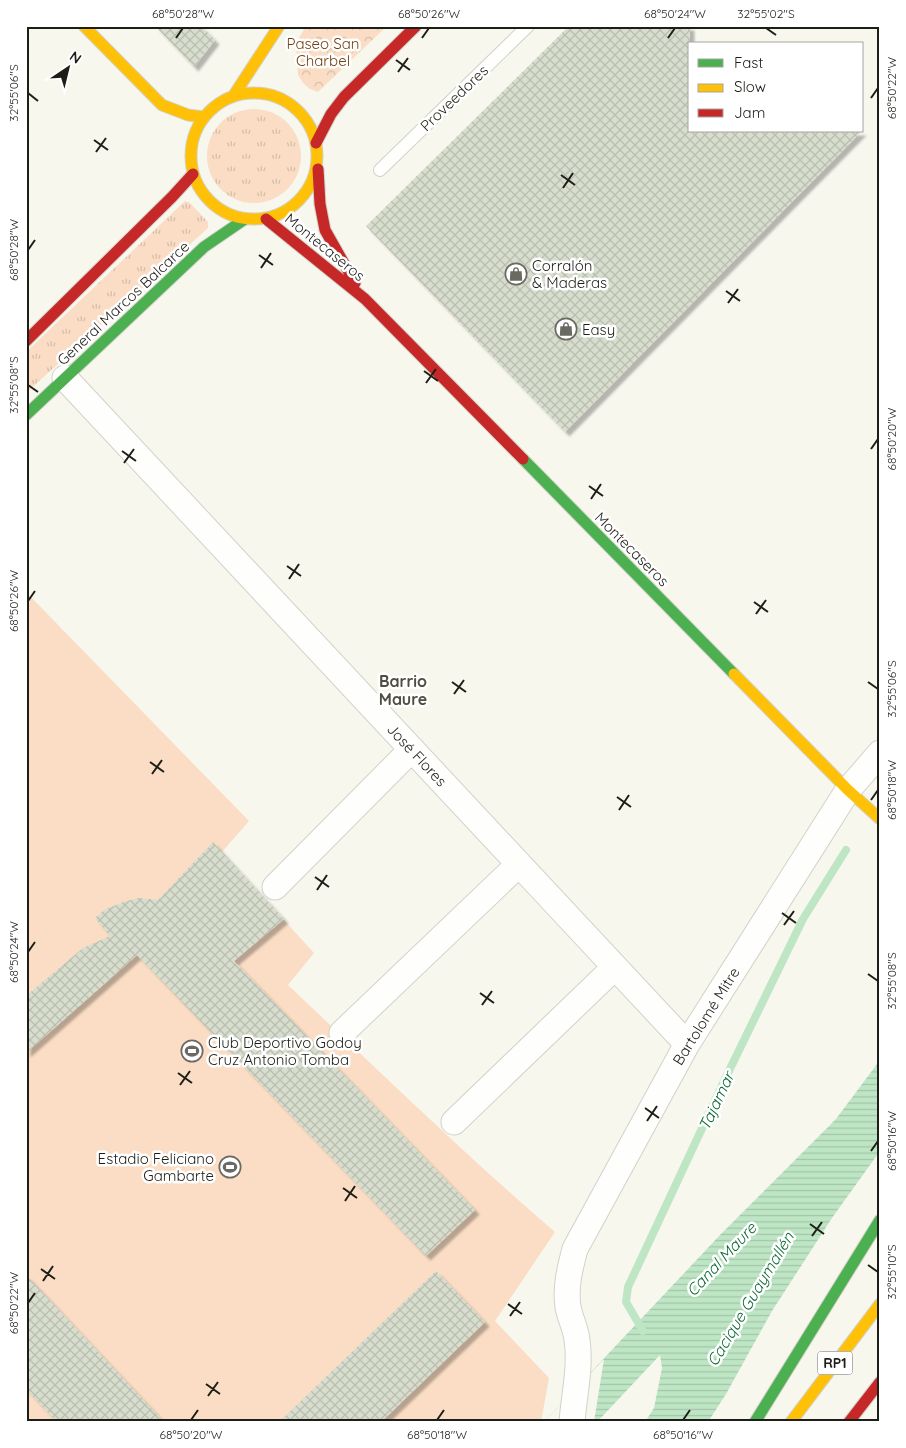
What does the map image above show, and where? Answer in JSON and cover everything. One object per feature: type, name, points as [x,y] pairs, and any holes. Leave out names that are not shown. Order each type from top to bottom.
[{"type":"main road","points":[[84,26],[162,105],[188,115],[203,117]]},
{"type":"main road","points":[[234,95],[279,26]]},
{"type":"main road","points":[[316,143],[344,97],[416,26]]},
{"type":"main road","points":[[258,92],[286,101],[305,118],[312,130],[316,143],[317,165],[310,187],[293,207],[280,214],[266,218],[245,219],[229,215],[204,196],[193,174],[190,160],[191,144],[195,131],[203,117],[214,106],[234,95],[258,92]]},
{"type":"main road","name":"Montecaseros","points":[[317,165],[320,204],[325,230],[364,299]]},
{"type":"main road","points":[[26,341],[172,198],[193,174]]},
{"type":"main road","name":"Montecaseros","points":[[266,218],[364,299],[848,790],[880,819]]},
{"type":"main road","name":"General Marcos Balcarce","points":[[26,415],[204,247],[245,219]]},
{"type":"main road","points":[[755,1422],[880,1220]]},
{"type":"main road","name":"RP1","points":[[791,1422],[880,1304]]},
{"type":"main road","points":[[849,1422],[880,1382]]},
{"type":"street","name":"José Flores","points":[[65,378],[687,1044]]},
{"type":"street","points":[[275,887],[412,750]]},
{"type":"street","name":"Bartolomé Mitre","points":[[572,1422],[578,1360],[577,1340],[568,1307],[567,1289],[575,1249],[687,1044],[848,790],[880,753]]},
{"type":"street","points":[[342,1033],[519,864]]},
{"type":"street","points":[[454,1122],[615,968]]},
{"type":"lane","name":"Proveedores","points":[[380,170],[528,26]]},
{"type":"green space","name":"Paseo San Charbel","points":[[306,26],[387,26],[318,92],[310,89],[298,75],[296,43]]},
{"type":"green space","points":[[245,109],[263,109],[288,122],[298,138],[301,156],[298,174],[288,190],[263,203],[245,203],[220,190],[207,165],[207,147],[220,122]]},
{"type":"green space","points":[[185,201],[190,203],[208,222],[208,228],[26,393],[26,352]]},
{"type":"green space","name":"Club Deportivo Godoy Cruz Antonio Tomba","points":[[26,592],[249,821],[222,852],[314,953],[288,985],[453,1141],[555,1232],[495,1321],[549,1378],[541,1422],[26,1422]]},
{"type":"water","points":[[880,1060],[880,1151],[832,1218],[772,1311],[726,1394],[708,1422],[645,1422],[654,1408],[662,1368],[660,1355],[597,1422],[544,1422],[720,1235],[836,1119]]},
{"type":"pier","points":[[604,1359],[594,1422],[544,1422]]},
{"type":"building","points":[[155,26],[201,26],[215,40],[194,67]]},
{"type":"building","name":"Easy","points":[[569,26],[690,26],[690,42],[688,42],[688,132],[861,132],[565,432],[366,226]]},
{"type":"building","points":[[213,842],[284,919],[234,961],[475,1210],[426,1256],[137,955],[26,1053],[26,996],[83,948],[110,936],[95,918],[104,910],[123,902],[138,898],[158,900]]},
{"type":"building","points":[[436,1271],[485,1322],[381,1422],[279,1422]]},
{"type":"building","points":[[26,1275],[164,1422],[57,1422],[26,1389]]},
{"type":"waterway","name":"Tajamar","points":[[643,1331],[626,1302],[628,1287],[726,1077],[803,919],[846,850]]},
{"type":"traffic: fast","points":[[26,415],[204,247],[245,219]]},
{"type":"traffic: fast","points":[[523,459],[734,674]]},
{"type":"traffic: fast","points":[[755,1422],[880,1220]]},
{"type":"traffic: slow","points":[[84,26],[162,105],[188,115],[203,117]]},
{"type":"traffic: slow","points":[[234,95],[279,26]]},
{"type":"traffic: slow","points":[[254,93],[278,97],[299,111],[313,132],[317,156],[313,180],[299,201],[278,215],[254,219],[230,215],[209,201],[195,180],[191,156],[195,132],[209,111],[230,97],[254,93]]},
{"type":"traffic: slow","points":[[734,674],[848,790],[880,819]]},
{"type":"traffic: slow","points":[[791,1422],[880,1304]]},
{"type":"traffic: jam","points":[[316,143],[331,114],[344,97],[416,26]]},
{"type":"traffic: jam","points":[[318,169],[320,204],[325,230],[355,283]]},
{"type":"traffic: jam","points":[[26,341],[193,174]]},
{"type":"traffic: jam","points":[[266,219],[365,299],[523,459]]},
{"type":"traffic: jam","points":[[849,1422],[880,1382]]},
{"type":"place","name":"Corralón & Maderas","points":[[516,274]]},
{"type":"place","name":"Easy","points":[[566,329]]},
{"type":"place","name":"Club Deportivo Godoy Cruz Antonio Tomba","points":[[192,1051]]},
{"type":"place","name":"Estadio Feliciano Gambarte","points":[[230,1167]]},
{"type":"district","name":"Barrio Maure","points":[[403,690]]},
{"type":"water label","name":"Canal Maure","points":[[721,1259]]},
{"type":"water label","name":"Cacique Guaymallén","points":[[750,1299]]}]
